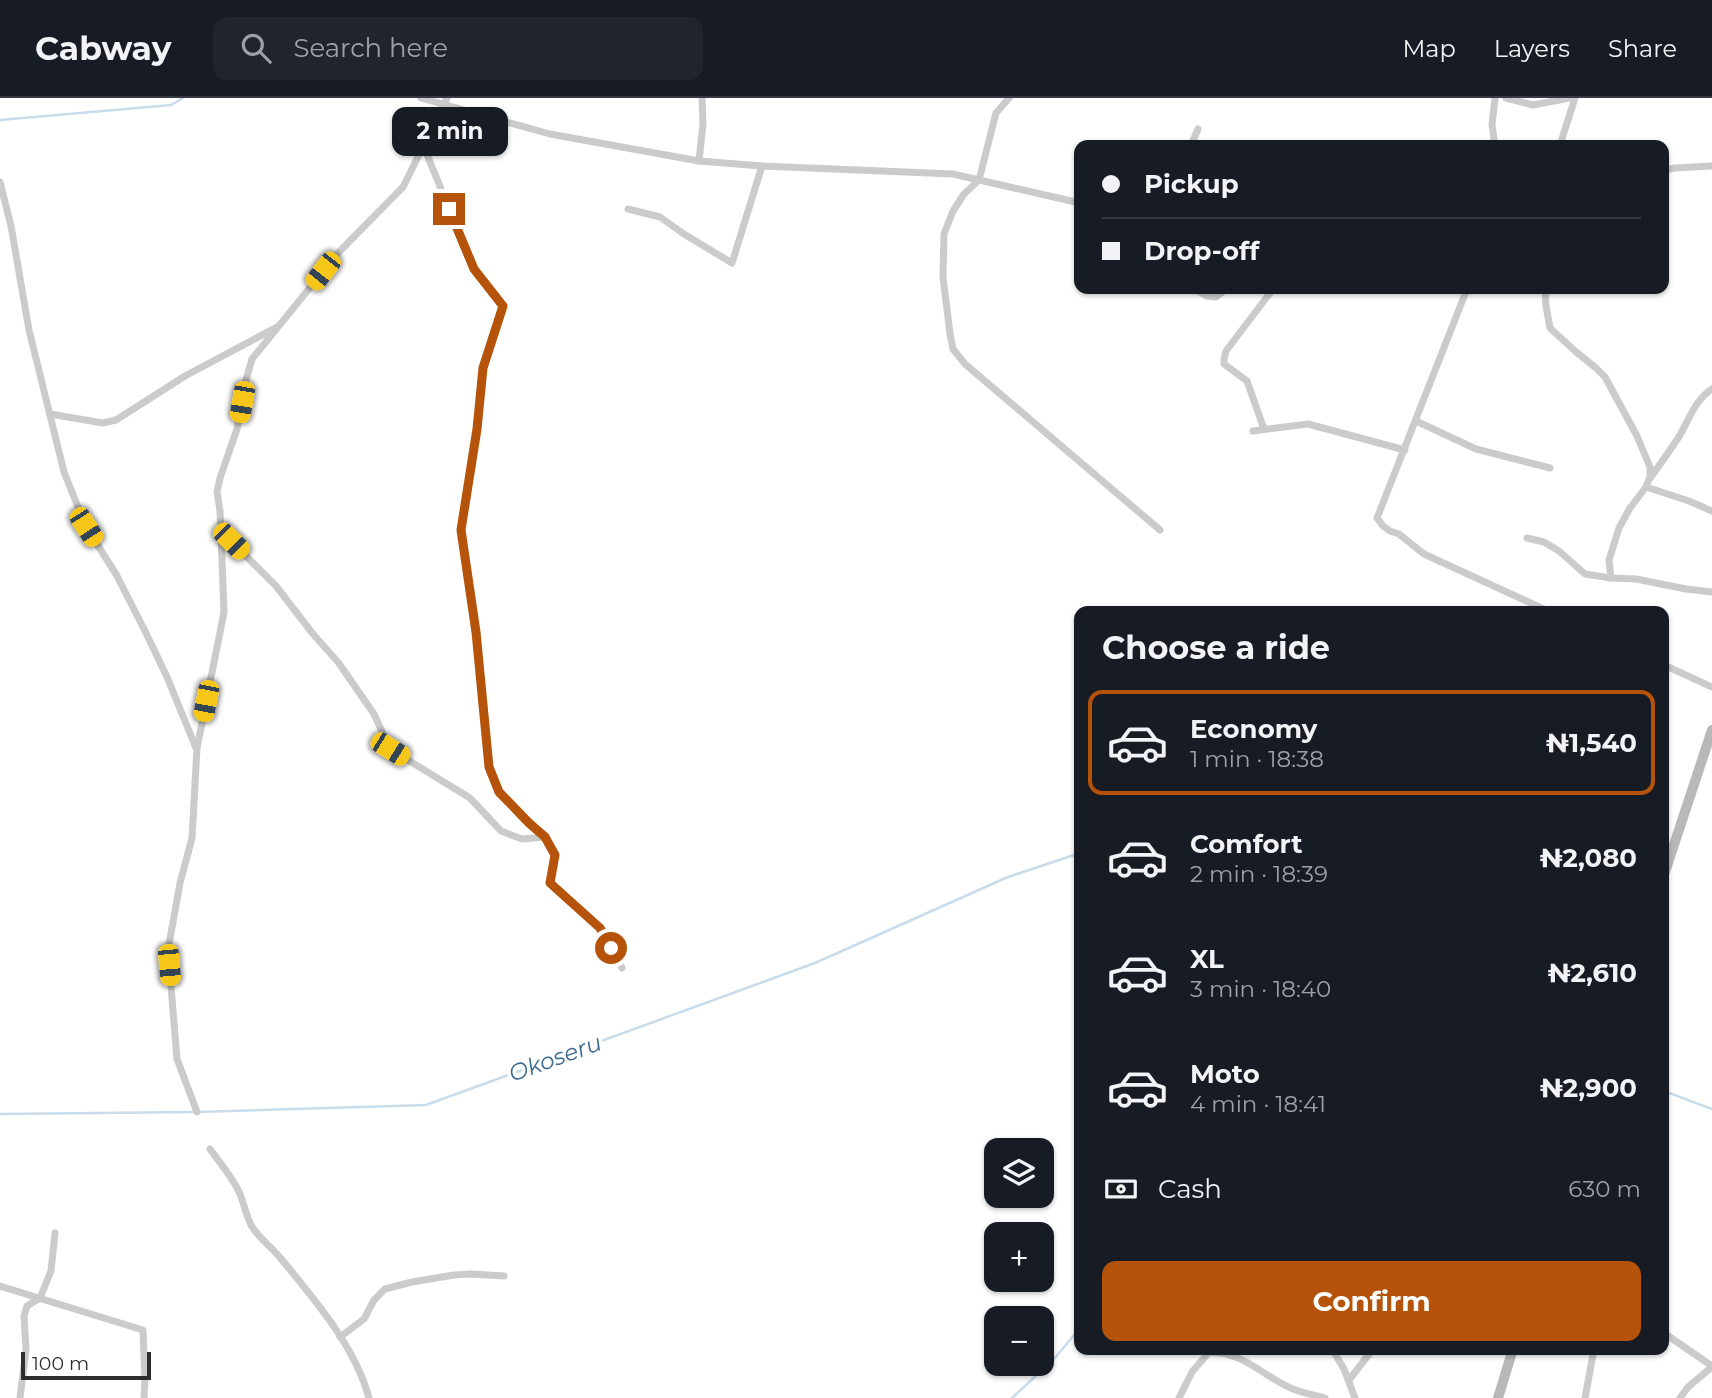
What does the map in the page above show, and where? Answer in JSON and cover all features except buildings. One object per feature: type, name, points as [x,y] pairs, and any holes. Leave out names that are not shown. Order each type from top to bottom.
[{"type":"street","points":[[421,98],[445,101],[550,134],[699,160],[762,166],[953,174],[1074,203]]},
{"type":"street","points":[[699,160],[703,124],[702,98]]},
{"type":"street","points":[[1009,98],[996,113],[979,180],[964,194],[953,211],[944,234],[943,277],[953,349],[965,364],[1160,530]]},
{"type":"street","points":[[1494,140],[1492,125],[1495,98]]},
{"type":"street","points":[[1506,98],[1533,106],[1570,98]]},
{"type":"street","points":[[1562,140],[1575,98]]},
{"type":"street","points":[[197,1112],[177,1059],[167,950],[192,838],[197,748],[224,612],[217,492],[220,478],[237,429],[246,376],[253,359],[338,253],[403,187],[445,101]]},
{"type":"street","points":[[1193,140],[1198,129]]},
{"type":"street","points":[[423,145],[474,269],[503,306],[483,368],[477,429],[461,530],[476,632],[489,767],[499,792],[545,837],[555,855],[550,883],[600,928],[622,968]]},
{"type":"street","points":[[628,209],[660,217],[732,263],[762,166]]},
{"type":"street","points":[[1669,169],[1712,166]]},
{"type":"street","points":[[0,182],[11,226],[29,330],[64,472],[86,527],[116,574],[145,631],[197,748]]},
{"type":"street","points":[[1204,294],[1216,297],[1220,294]]},
{"type":"street","points":[[1265,429],[1247,381],[1224,364],[1224,359],[1226,351],[1269,294]]},
{"type":"street","points":[[1465,294],[1377,517],[1379,523],[1399,534],[1424,554],[1537,606]]},
{"type":"street","points":[[1545,294],[1550,328],[1605,377],[1646,455],[1650,477]]},
{"type":"street","points":[[50,414],[103,423],[116,420],[185,376],[281,326]]},
{"type":"street","points":[[1611,578],[1609,560],[1619,528],[1692,412],[1705,393],[1712,389]]},
{"type":"street","points":[[1416,421],[1476,449],[1550,468]]},
{"type":"street","points":[[1253,431],[1308,424],[1405,450]]},
{"type":"street","points":[[1646,487],[1689,501],[1712,512]]},
{"type":"street","points":[[219,530],[276,586],[338,662],[374,714],[390,749],[470,798],[501,831],[522,839],[545,837]]},
{"type":"street","points":[[1527,538],[1544,542],[1559,551],[1585,574],[1636,579],[1712,592]]},
{"type":"street","points":[[1669,667],[1712,687]]},
{"type":"street","points":[[1669,860],[1712,730]]},
{"type":"street","points":[[210,1149],[239,1192],[251,1225],[264,1243],[281,1257],[340,1337],[365,1384],[369,1398]]},
{"type":"street","points":[[20,1398],[26,1350],[23,1316],[27,1306],[40,1298],[51,1271],[55,1233]]},
{"type":"street","points":[[340,1337],[364,1319],[374,1300],[385,1289],[454,1275],[504,1276]]},
{"type":"street","points":[[0,1286],[143,1331],[144,1398]]},
{"type":"street","points":[[1669,1336],[1712,1366],[1688,1387],[1680,1398]]},
{"type":"street","points":[[1179,1398],[1192,1372],[1205,1355]]},
{"type":"street","points":[[1228,1355],[1243,1360],[1292,1389],[1325,1398]]},
{"type":"street","points":[[1336,1355],[1355,1398]]},
{"type":"street","points":[[1349,1380],[1368,1355]]},
{"type":"street","points":[[1498,1398],[1509,1355]]},
{"type":"street","points":[[1585,1398],[1593,1355]]},
{"type":"waterway","points":[[0,120],[171,105],[183,98]]},
{"type":"waterway","name":"Okoseru","points":[[0,1114],[197,1112],[426,1105],[815,963],[1008,877],[1074,855]]},
{"type":"waterway","name":"Okoseru","points":[[1669,1093],[1712,1109]]},
{"type":"waterway","points":[[1012,1398],[1054,1359],[1074,1335]]},
{"type":"route","points":[[449,209],[474,269],[503,306],[483,368],[477,429],[461,530],[476,632],[489,767],[499,792],[545,837],[555,855],[550,883],[600,928],[611,948]]}]
